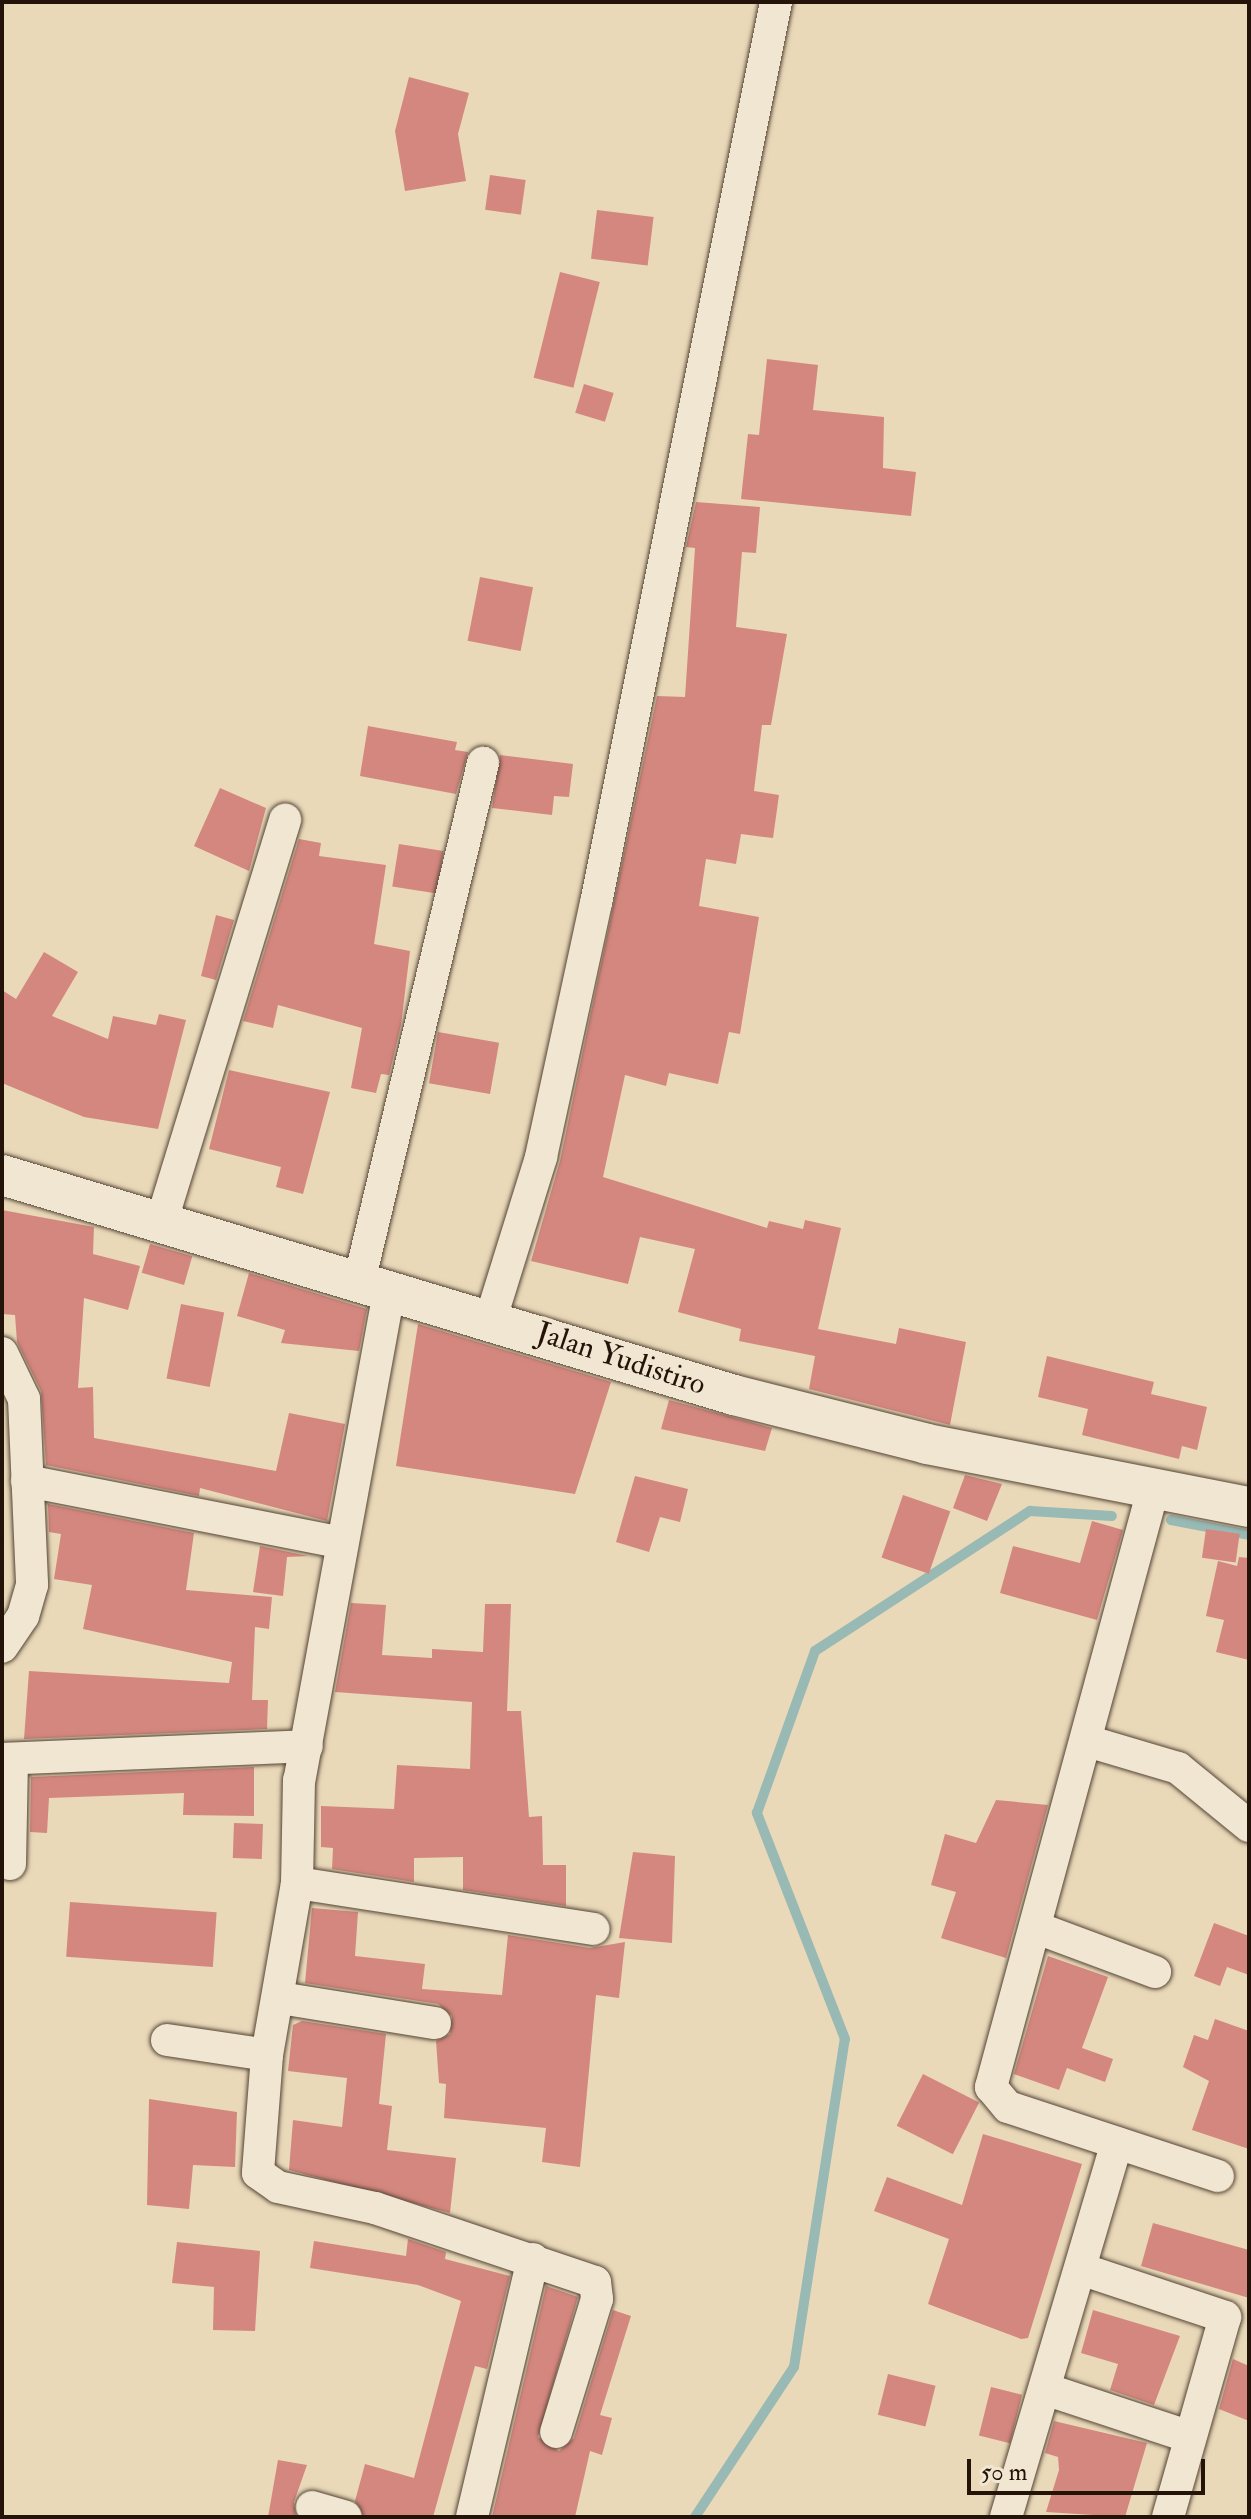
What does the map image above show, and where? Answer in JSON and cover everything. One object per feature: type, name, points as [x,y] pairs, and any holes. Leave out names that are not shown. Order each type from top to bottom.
[{"type":"street","points":[[491,1318],[541,1157],[776,2]]},
{"type":"street","points":[[483,763],[374,1287],[342,1543],[307,1746],[297,1883],[280,1998],[267,2055],[258,2173],[278,2187],[375,2208],[533,2259],[597,2289],[556,2432]]},
{"type":"street","points":[[162,1220],[285,819]]},
{"type":"street","name":"Jalan Yudistiro","points":[[2,1175],[162,1220],[374,1287],[491,1318],[734,1395],[1153,1490],[1249,1507]]},
{"type":"street","points":[[2,1353],[24,1399],[32,1585],[23,1616],[2,1647]]},
{"type":"street","points":[[27,1481],[342,1543]]},
{"type":"street","points":[[1153,1490],[992,2091],[1008,2107],[1218,2176]]},
{"type":"street","points":[[1087,1741],[1178,1768],[1249,1826]]},
{"type":"street","points":[[10,1864],[7,1759],[307,1746]]},
{"type":"street","points":[[297,1883],[593,1929]]},
{"type":"street","points":[[1037,1928],[1155,1972]]},
{"type":"street","points":[[280,1998],[435,2023]]},
{"type":"street","points":[[167,2040],[267,2055]]},
{"type":"street","points":[[1006,2517],[1117,2143]]},
{"type":"street","points":[[472,2517],[533,2259]]},
{"type":"street","points":[[1081,2269],[1223,2313],[1168,2517]]},
{"type":"street","points":[[1045,2389],[1190,2437]]},
{"type":"street","points":[[312,2507],[346,2517]]},
{"type":"building","points":[[409,77],[469,93],[458,134],[466,181],[405,191],[395,131]]},
{"type":"building","points":[[490,175],[526,180],[521,215],[485,210]]},
{"type":"building","points":[[597,210],[654,217],[648,266],[591,259]]},
{"type":"building","points":[[560,272],[600,282],[573,388],[534,378]]},
{"type":"building","points":[[767,359],[818,365],[813,410],[884,417],[883,468],[916,472],[911,516],[741,499],[748,434],[759,435]]},
{"type":"building","points":[[584,384],[614,393],[605,422],[575,413]]},
{"type":"building","points":[[696,502],[760,507],[756,553],[742,552],[736,627],[787,634],[771,725],[762,725],[754,791],[779,795],[773,838],[741,834],[736,864],[706,859],[699,906],[759,917],[740,1034],[729,1032],[718,1084],[669,1073],[666,1086],[625,1075],[603,1177],[767,1228],[769,1221],[803,1229],[805,1220],[841,1228],[818,1329],[896,1344],[899,1328],[966,1342],[950,1425],[809,1389],[815,1356],[739,1341],[741,1329],[678,1312],[695,1249],[640,1237],[628,1284],[531,1261],[560,1161],[657,696],[685,697],[695,548],[686,547]]},
{"type":"building","points":[[480,577],[533,587],[521,651],[468,641]]},
{"type":"building","points":[[368,726],[457,742],[455,750],[468,752],[456,794],[360,776]]},
{"type":"building","points":[[500,755],[573,764],[569,797],[554,796],[552,815],[492,808]]},
{"type":"building","points":[[220,788],[266,808],[249,871],[194,846]]},
{"type":"building","points":[[299,839],[321,843],[319,856],[386,865],[374,944],[410,951],[401,1025],[389,1075],[381,1074],[376,1093],[351,1088],[362,1028],[278,1005],[273,1028],[243,1021]]},
{"type":"building","points":[[399,844],[443,851],[437,894],[392,886]]},
{"type":"building","points":[[216,915],[234,920],[216,980],[201,976]]},
{"type":"building","points":[[44,952],[78,972],[52,1016],[108,1039],[113,1016],[156,1025],[159,1014],[186,1020],[158,1129],[84,1117],[2,1083],[2,990],[16,999]]},
{"type":"building","points":[[438,1032],[499,1043],[490,1094],[429,1083]]},
{"type":"building","points":[[229,1070],[330,1092],[303,1194],[276,1187],[281,1167],[209,1149]]},
{"type":"building","points":[[2,1210],[94,1227],[93,1254],[140,1266],[128,1310],[84,1298],[78,1388],[93,1387],[94,1438],[276,1471],[289,1413],[345,1424],[327,1521],[200,1488],[199,1496],[46,1465],[41,1391],[17,1342],[15,1315],[2,1314]]},
{"type":"building","points":[[150,1244],[192,1256],[184,1285],[142,1273]]},
{"type":"building","points":[[249,1273],[367,1309],[359,1351],[281,1343],[285,1330],[237,1316]]},
{"type":"building","points":[[181,1304],[224,1312],[210,1387],[166,1379]]},
{"type":"building","points":[[418,1324],[611,1382],[575,1494],[396,1466]]},
{"type":"building","points":[[1047,1356],[1154,1382],[1151,1394],[1207,1407],[1197,1450],[1182,1446],[1179,1459],[1082,1435],[1088,1409],[1038,1397]]},
{"type":"building","points":[[669,1400],[772,1428],[765,1451],[661,1429]]},
{"type":"building","points":[[965,1475],[1002,1484],[987,1521],[953,1508]]},
{"type":"building","points":[[635,1476],[688,1489],[680,1522],[660,1517],[649,1552],[616,1542]]},
{"type":"building","points":[[903,1495],[950,1511],[929,1574],[882,1557]]},
{"type":"building","points":[[48,1504],[194,1533],[186,1590],[272,1597],[269,1629],[255,1627],[252,1700],[268,1700],[267,1729],[24,1739],[29,1671],[229,1683],[232,1662],[83,1629],[92,1585],[54,1579],[61,1534],[49,1532]]},
{"type":"building","points":[[1092,1521],[1123,1530],[1097,1620],[1000,1593],[1013,1546],[1080,1563]]},
{"type":"building","points":[[1206,1529],[1240,1534],[1236,1562],[1202,1558]]},
{"type":"building","points":[[260,1546],[308,1556],[287,1557],[283,1596],[253,1592]]},
{"type":"building","points":[[1239,1557],[1249,1558],[1249,1660],[1216,1652],[1224,1620],[1206,1616],[1218,1561],[1237,1566]]},
{"type":"building","points":[[351,1603],[386,1605],[382,1655],[432,1658],[432,1649],[483,1652],[485,1604],[511,1604],[507,1711],[521,1711],[529,1817],[542,1816],[543,1865],[566,1865],[566,1906],[463,1890],[463,1857],[414,1858],[414,1882],[332,1869],[333,1848],[321,1847],[321,1806],[394,1809],[397,1765],[470,1769],[472,1702],[335,1692]]},
{"type":"building","points":[[254,1767],[254,1816],[183,1815],[184,1793],[49,1798],[47,1833],[30,1832],[31,1777]]},
{"type":"building","points":[[996,1800],[1048,1805],[1006,1958],[941,1938],[956,1892],[931,1885],[945,1834],[976,1843]]},
{"type":"building","points":[[234,1823],[263,1824],[262,1859],[233,1858]]},
{"type":"building","points":[[633,1852],[675,1856],[672,1943],[619,1938]]},
{"type":"building","points":[[70,1902],[217,1912],[213,1967],[66,1957]]},
{"type":"building","points":[[312,1908],[358,1912],[355,1956],[425,1964],[422,1989],[502,1995],[508,1935],[590,1948],[625,1942],[619,1998],[596,1995],[580,2167],[542,2162],[546,2128],[444,2118],[446,2084],[439,2083],[436,2041],[450,2034],[452,2016],[438,2004],[305,1983]]},
{"type":"building","points":[[1214,1923],[1249,1936],[1249,1975],[1227,1967],[1220,1986],[1194,1976]]},
{"type":"building","points":[[1048,1956],[1108,1977],[1082,2048],[1113,2059],[1105,2082],[1067,2068],[1059,2090],[1014,2074]]},
{"type":"building","points":[[1215,2019],[1249,2031],[1249,2149],[1192,2130],[1209,2081],[1183,2067],[1194,2035],[1208,2040]]},
{"type":"building","points":[[302,2021],[386,2034],[379,2104],[392,2106],[387,2150],[456,2158],[450,2213],[289,2170],[293,2120],[342,2127],[347,2078],[288,2071],[293,2025]]},
{"type":"building","points":[[923,2074],[979,2103],[953,2154],[897,2126]]},
{"type":"building","points":[[149,2099],[237,2112],[235,2167],[193,2165],[189,2209],[147,2205]]},
{"type":"building","points":[[983,2134],[1082,2164],[1028,2338],[1021,2339],[928,2304],[949,2239],[874,2211],[887,2177],[962,2205]]},
{"type":"building","points":[[1153,2223],[1249,2250],[1249,2298],[1141,2266]]},
{"type":"building","points":[[408,2239],[446,2252],[445,2259],[510,2276],[487,2369],[475,2366],[433,2517],[364,2517],[355,2501],[365,2464],[414,2478],[461,2301],[418,2285],[310,2268],[314,2241],[406,2256]]},
{"type":"building","points":[[177,2242],[260,2251],[255,2331],[213,2330],[214,2287],[172,2283]]},
{"type":"building","points":[[546,2286],[578,2297],[538,2437],[559,2451],[574,2438],[613,2310],[631,2316],[600,2415],[612,2418],[602,2455],[590,2451],[575,2517],[492,2517]]},
{"type":"building","points":[[1093,2310],[1180,2336],[1154,2405],[1110,2390],[1118,2364],[1081,2353]]},
{"type":"building","points":[[1233,2359],[1249,2366],[1249,2421],[1219,2409]]},
{"type":"building","points":[[888,2374],[936,2386],[925,2427],[878,2415]]},
{"type":"building","points":[[991,2387],[1022,2395],[1010,2443],[979,2436]]},
{"type":"building","points":[[1054,2421],[1147,2443],[1125,2517],[1046,2512],[1059,2470],[1058,2457],[1045,2453]]},
{"type":"building","points":[[278,2460],[307,2465],[294,2502],[296,2517],[268,2517]]},
{"type":"waterway","points":[[695,2517],[794,2367],[845,2039],[757,1813],[815,1651],[1030,1511],[1112,1516]]},
{"type":"waterway","points":[[1171,1520],[1249,1535]]}]
